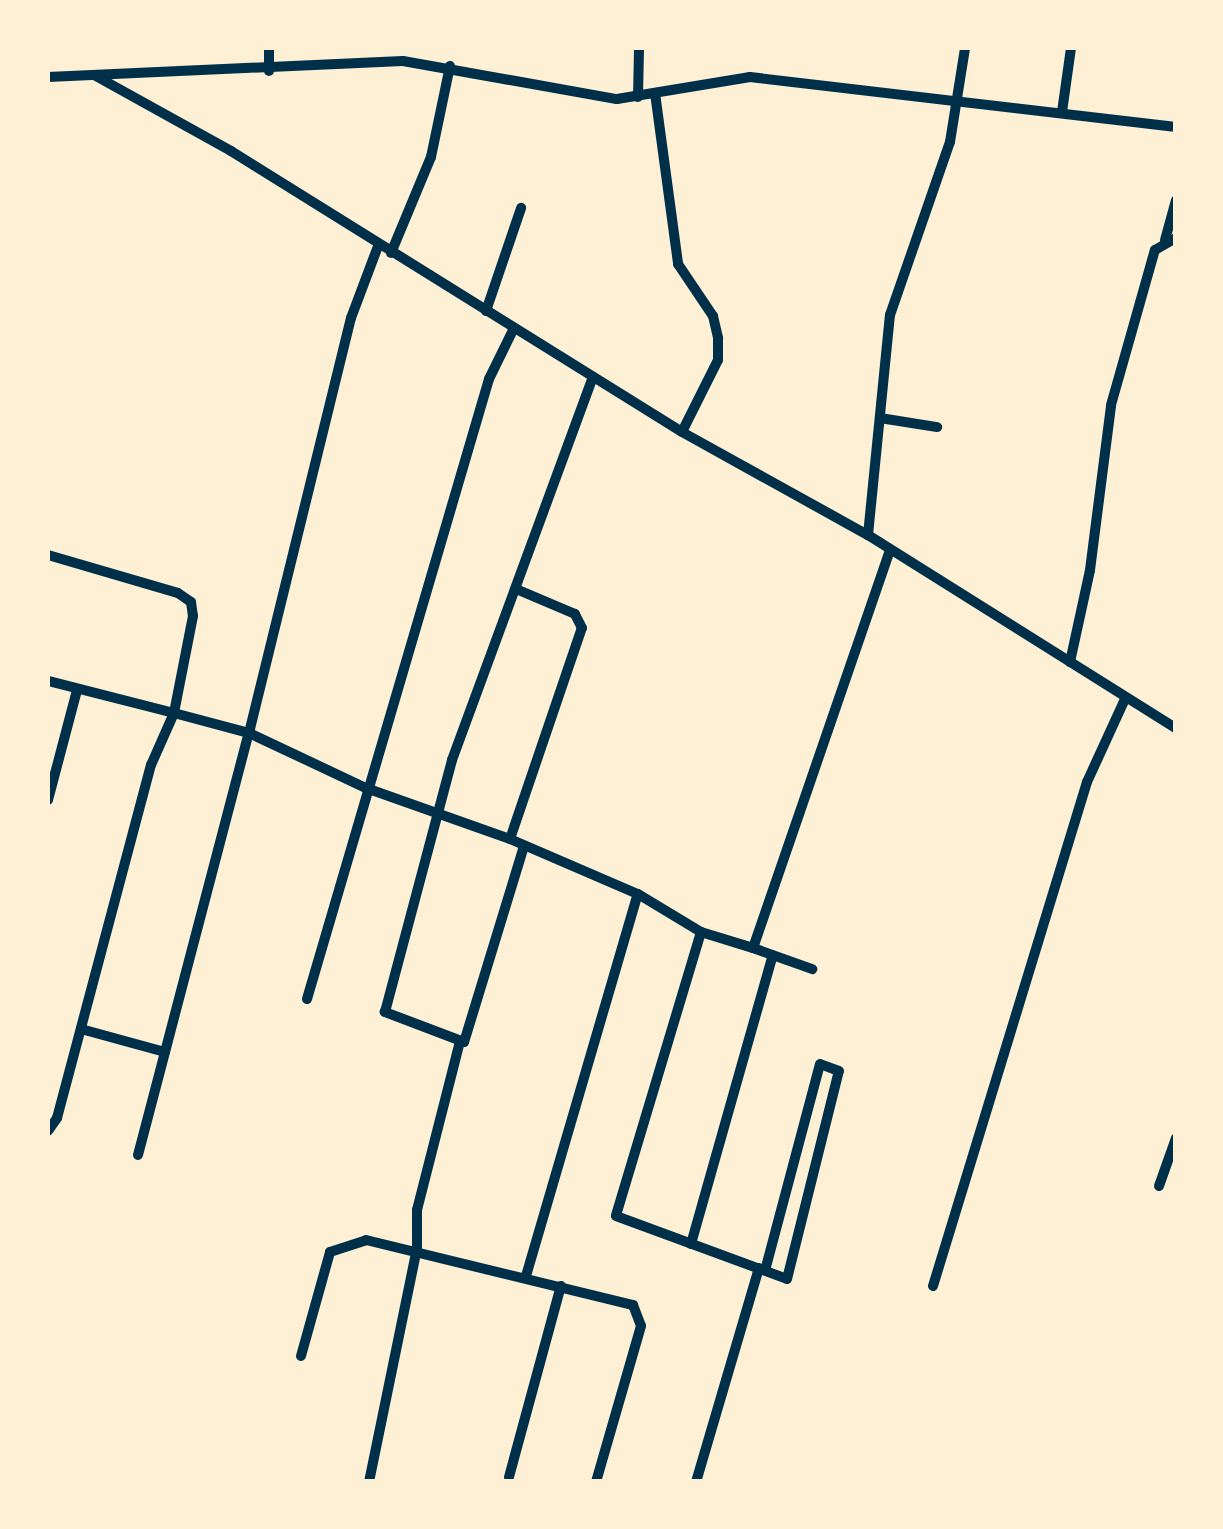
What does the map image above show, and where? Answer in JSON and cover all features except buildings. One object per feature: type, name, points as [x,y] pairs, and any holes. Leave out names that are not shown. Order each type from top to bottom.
[{"type":"street","points":[[269,48],[269,71]]},
{"type":"street","points":[[638,96],[639,48]]},
{"type":"street","points":[[868,535],[890,315],[950,142],[965,48]]},
{"type":"street","points":[[1062,112],[1071,48]]},
{"type":"street","points":[[48,77],[269,71],[403,62],[450,66],[617,99],[750,77],[1176,127]]},
{"type":"street","points":[[390,253],[430,157],[450,66]]},
{"type":"street","points":[[94,75],[231,151],[682,432],[868,535],[1176,728]]},
{"type":"street","points":[[655,93],[661,178],[678,264],[713,316],[718,338],[718,360],[682,432]]},
{"type":"street","points":[[1070,662],[1093,552],[1112,406],[1155,250],[1170,239],[1176,200]]},
{"type":"street","points":[[486,311],[521,208]]},
{"type":"street","points":[[138,1154],[249,733],[350,318],[378,246]]},
{"type":"street","points":[[306,999],[488,378],[513,330]]},
{"type":"street","points":[[459,1045],[448,1034],[385,1012],[442,811],[452,760],[593,377]]},
{"type":"street","points":[[880,418],[937,427]]},
{"type":"street","points":[[752,948],[890,551]]},
{"type":"street","points":[[48,556],[191,602],[192,637],[174,713],[151,764],[57,1118],[48,1131]]},
{"type":"street","points":[[510,839],[582,628],[576,614],[516,589]]},
{"type":"street","points":[[48,681],[249,733],[366,788],[442,811],[638,894],[700,932],[812,968]]},
{"type":"street","points":[[48,800],[77,690]]},
{"type":"street","points":[[933,1286],[1088,782],[1126,699]]},
{"type":"street","points":[[369,1482],[417,1249],[417,1210],[459,1045],[469,1036],[524,846]]},
{"type":"street","points":[[526,1276],[638,894]]},
{"type":"street","points":[[696,1482],[762,1269],[820,1064],[839,1071],[787,1278],[762,1269],[692,1244],[616,1216],[700,932]]},
{"type":"street","points":[[692,1244],[772,955]]},
{"type":"street","points":[[81,1029],[165,1052]]},
{"type":"street","points":[[1159,1186],[1176,1138]]},
{"type":"street","points":[[301,1356],[330,1252],[366,1240],[417,1249],[633,1305],[642,1318],[596,1482]]},
{"type":"street","points":[[509,1477],[560,1286]]}]
